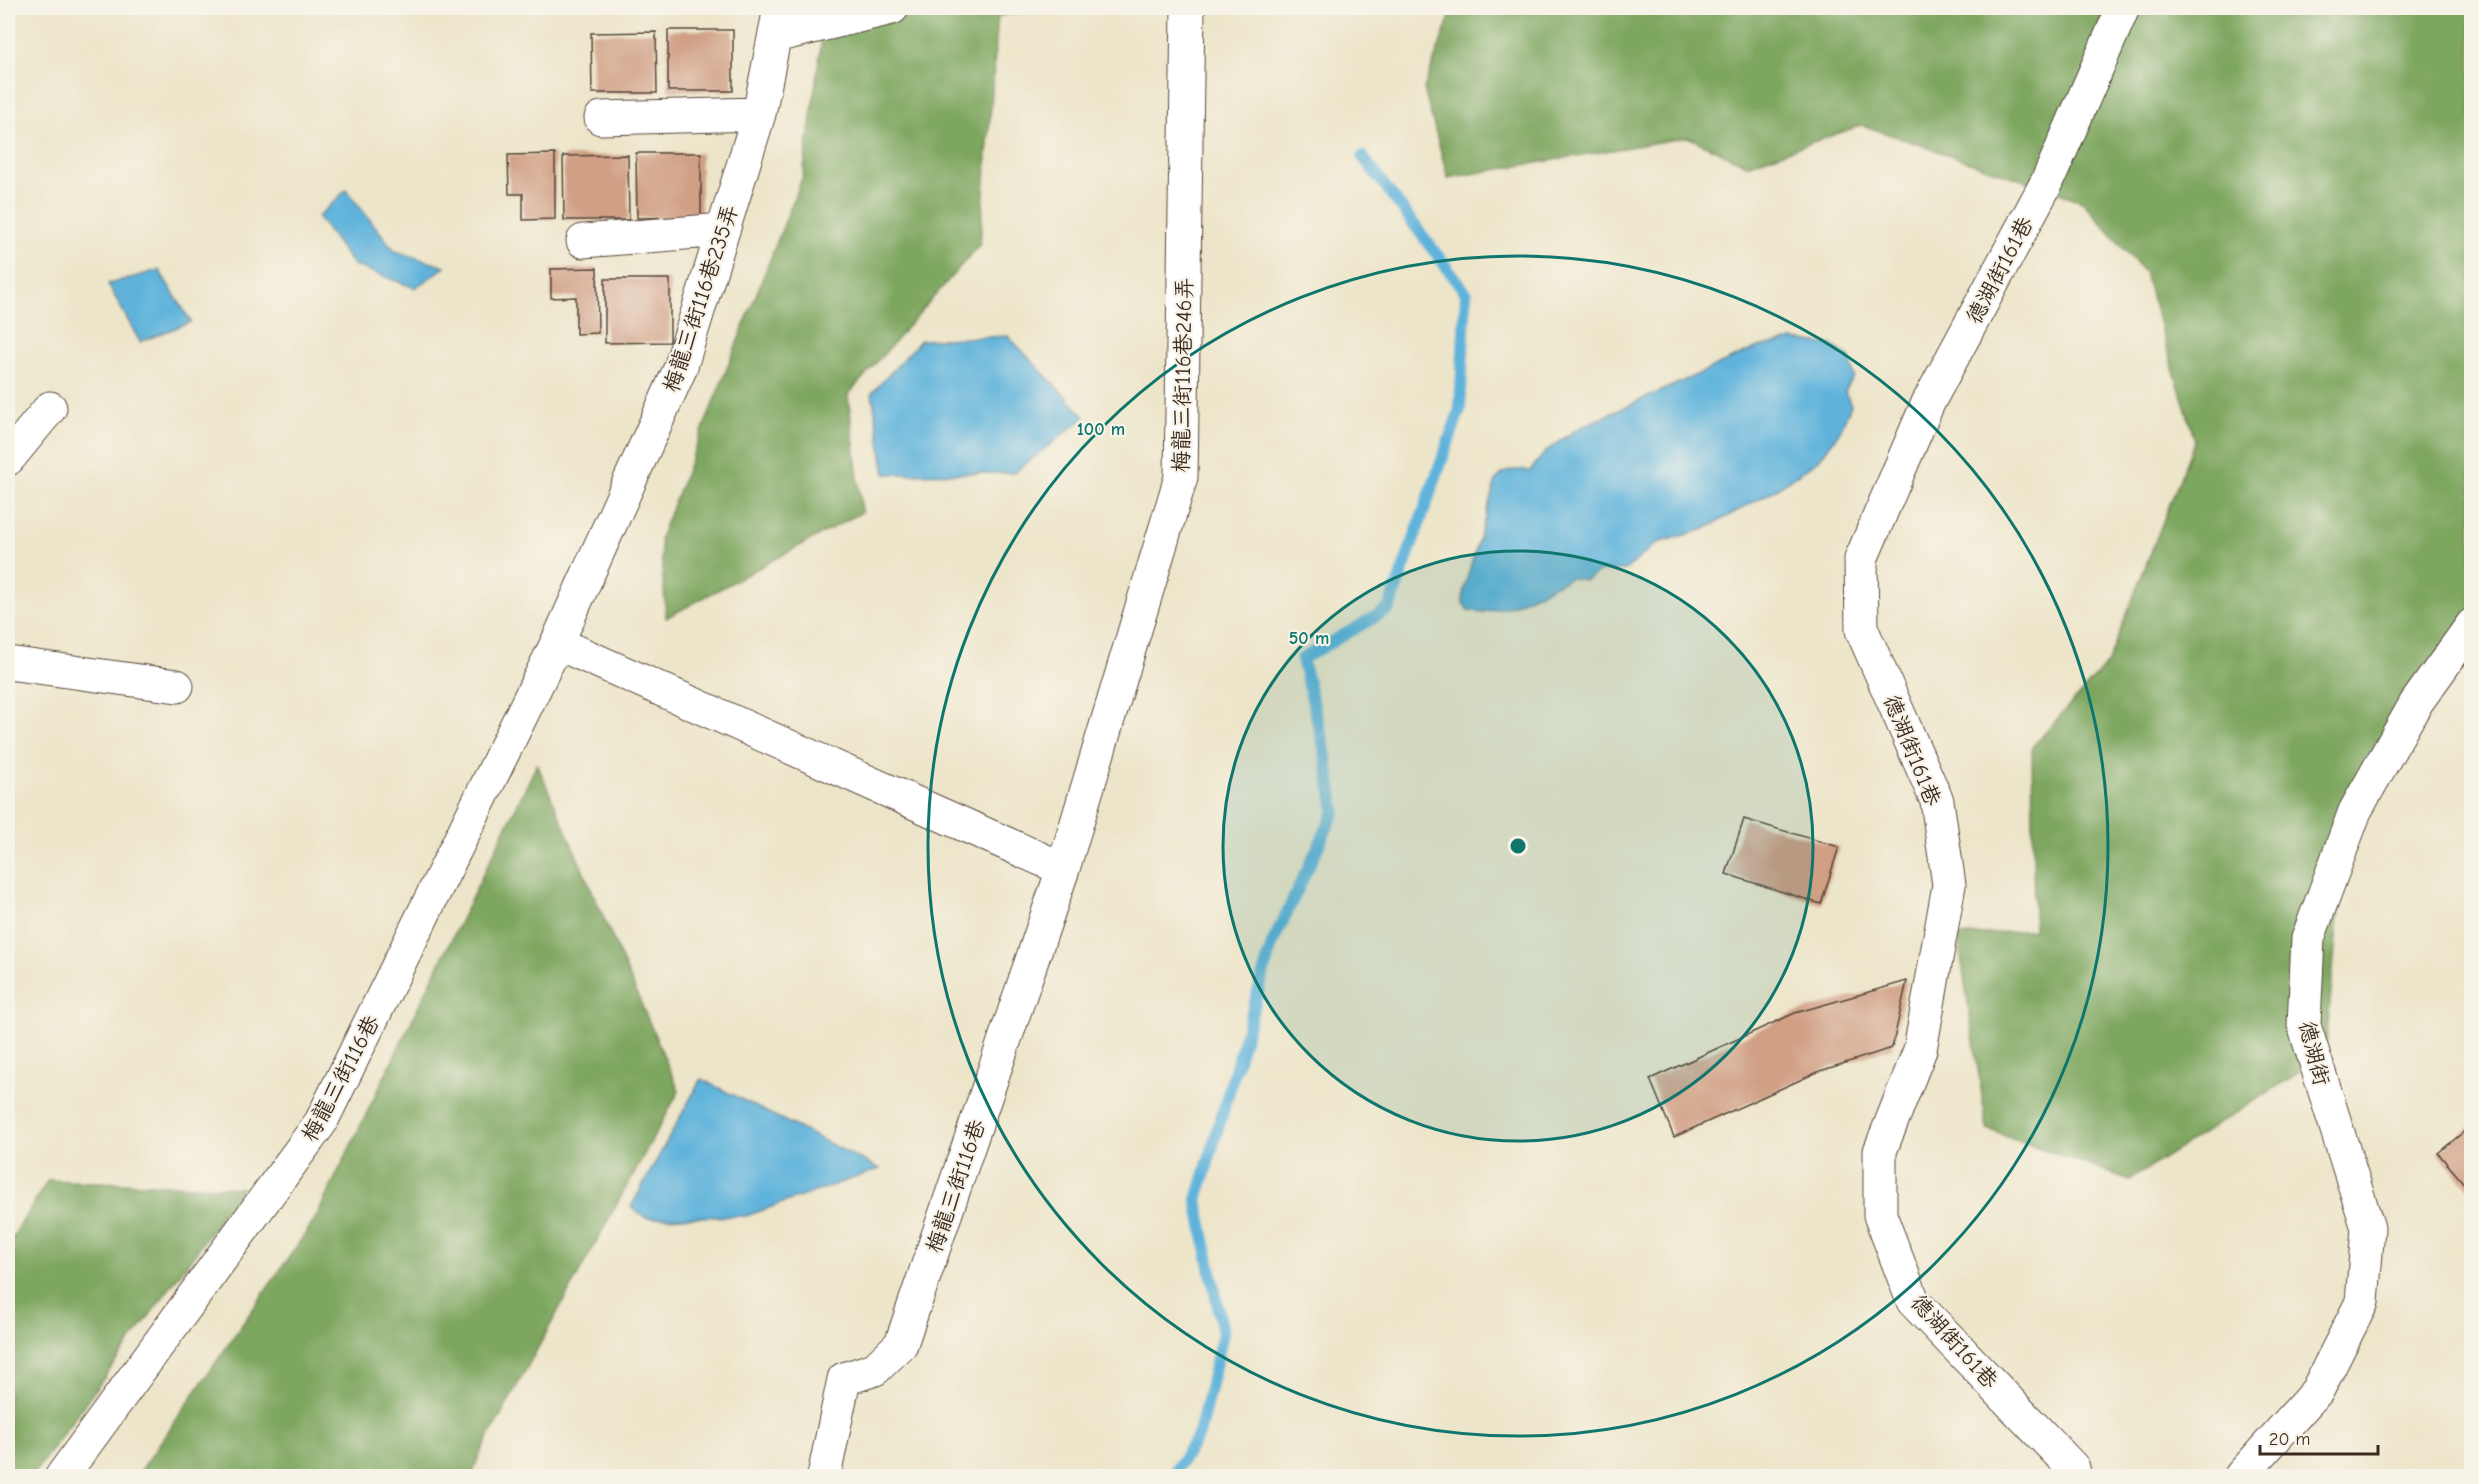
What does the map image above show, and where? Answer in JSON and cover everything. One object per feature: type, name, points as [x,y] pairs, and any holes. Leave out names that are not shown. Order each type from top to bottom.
[{"type":"street","points":[[778,22],[892,8]]},
{"type":"street","name":"梅龍三街116巷246弄","points":[[1063,869],[1181,477],[1188,8]]},
{"type":"street","name":"德湖街161巷","points":[[2074,1476],[2073,1468],[1913,1301],[1880,1215],[1880,1151],[1920,1050],[1949,885],[1937,801],[1862,630],[1861,559],[1928,403],[2048,180],[2123,8]]},
{"type":"street","name":"梅龍三街116巷235弄","points":[[557,643],[680,369],[759,114],[778,22]]},
{"type":"street","points":[[601,118],[759,114]]},
{"type":"street","points":[[583,242],[723,230]]},
{"type":"street","points":[[8,459],[50,408]]},
{"type":"street","name":"德湖街","points":[[2241,1476],[2317,1391],[2362,1302],[2368,1228],[2304,1025],[2308,938],[2355,811],[2416,703],[2472,625]]},
{"type":"street","points":[[557,643],[1063,869]]},
{"type":"street","name":"梅龍三街116巷","points":[[62,1476],[321,1122],[557,643]]},
{"type":"street","points":[[8,663],[177,686]]},
{"type":"street","name":"梅龍三街116巷","points":[[824,1476],[844,1379],[875,1369],[901,1344],[1063,869]]},
{"type":"green space","points":[[826,8],[1055,8],[998,16],[980,244],[848,395],[862,512],[666,618],[660,538],[803,176]]},
{"type":"green space","points":[[1453,8],[2471,8],[2471,631],[2346,831],[2325,1056],[2130,1180],[1987,1129],[1958,936],[2034,930],[2032,747],[2107,664],[2195,440],[2144,272],[2082,201],[1862,125],[1747,165],[1688,137],[1448,178],[1424,89]]},
{"type":"green space","points":[[537,764],[679,1091],[479,1455],[472,1476],[137,1476],[314,1221]]},
{"type":"green space","points":[[48,1180],[243,1188],[32,1476],[8,1476],[8,1245]]},
{"type":"water","points":[[346,190],[395,251],[445,267],[415,288],[353,265],[318,217]]},
{"type":"water","points":[[159,270],[191,322],[140,342],[108,284]]},
{"type":"water","points":[[1008,336],[1085,417],[1014,473],[885,474],[872,393],[921,340]]},
{"type":"water","points":[[1794,340],[1832,345],[1850,358],[1854,376],[1845,392],[1851,405],[1840,431],[1819,460],[1773,491],[1705,529],[1657,543],[1625,570],[1601,571],[1586,580],[1570,578],[1511,606],[1483,612],[1468,610],[1463,603],[1464,589],[1496,480],[1500,476],[1512,470],[1530,471],[1546,451],[1577,429],[1758,347]]},
{"type":"water","points":[[701,1079],[880,1169],[746,1216],[646,1218],[631,1207]]},
{"type":"building","points":[[668,30],[733,30],[733,91],[668,91]]},
{"type":"building","points":[[656,32],[657,93],[592,93],[591,33]]},
{"type":"building","points":[[636,153],[701,153],[701,217],[637,218]]},
{"type":"building","points":[[555,154],[555,219],[523,220],[523,194],[509,194],[508,155]]},
{"type":"building","points":[[628,155],[629,220],[564,220],[563,156]]},
{"type":"building","points":[[597,268],[598,333],[576,334],[576,297],[551,298],[551,269]]},
{"type":"building","points":[[605,279],[670,279],[670,342],[605,343]]},
{"type":"building","points":[[1744,819],[1839,847],[1821,904],[1726,874]]},
{"type":"building","points":[[1907,981],[1892,1048],[1820,1071],[1674,1137],[1650,1079],[1795,1013]]},
{"type":"building","points":[[2472,1125],[2472,1193],[2438,1153]]},
{"type":"waterway","points":[[1172,1476],[1199,1434],[1223,1333],[1197,1200],[1272,944],[1335,811],[1325,751],[1302,659],[1389,609],[1460,409],[1466,293],[1363,157]]}]
